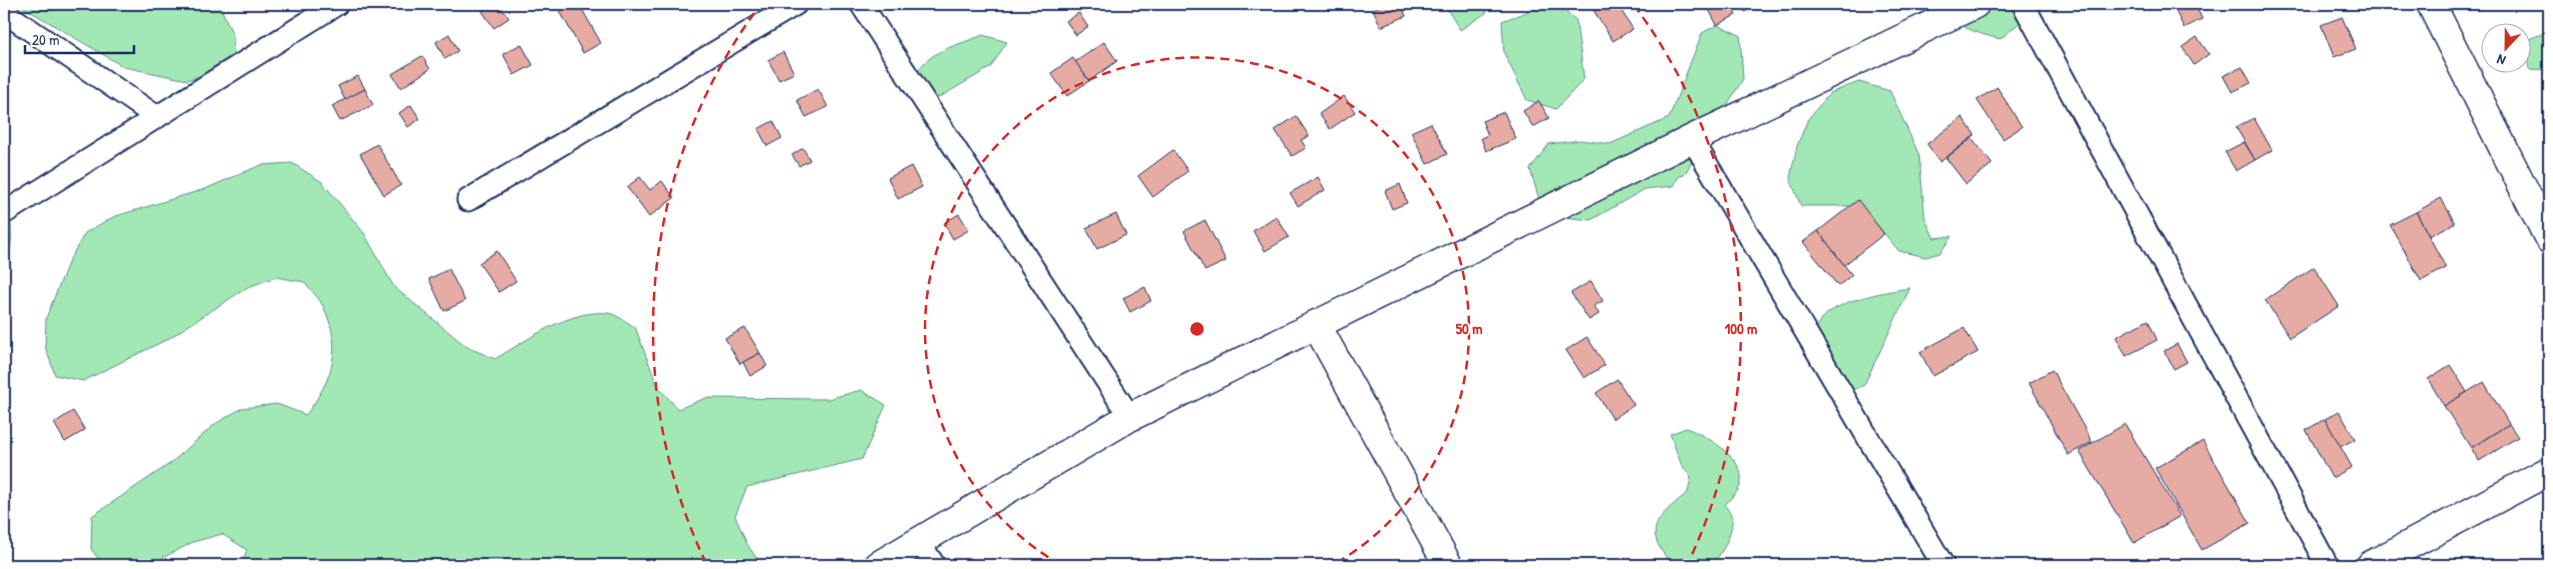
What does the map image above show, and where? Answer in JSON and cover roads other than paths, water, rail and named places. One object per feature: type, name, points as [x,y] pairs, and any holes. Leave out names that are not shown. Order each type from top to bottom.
[{"type":"street","points":[[878,565],[1130,417],[1692,139],[1974,4]]},
{"type":"street","points":[[2431,4],[2549,239]]},
{"type":"street","points":[[1316,324],[1448,565]]},
{"type":"street","points":[[2371,565],[2549,471]]},
{"type":"lane","points":[[4,213],[337,4]]},
{"type":"lane","points":[[468,200],[796,4]]},
{"type":"lane","points":[[861,4],[1130,417]]},
{"type":"lane","points":[[2023,4],[2327,565]]},
{"type":"lane","points":[[4,12],[157,117]]},
{"type":"lane","points":[[1692,139],[1943,565]]},
{"type":"lane","points":[[919,542],[934,565]]}]
